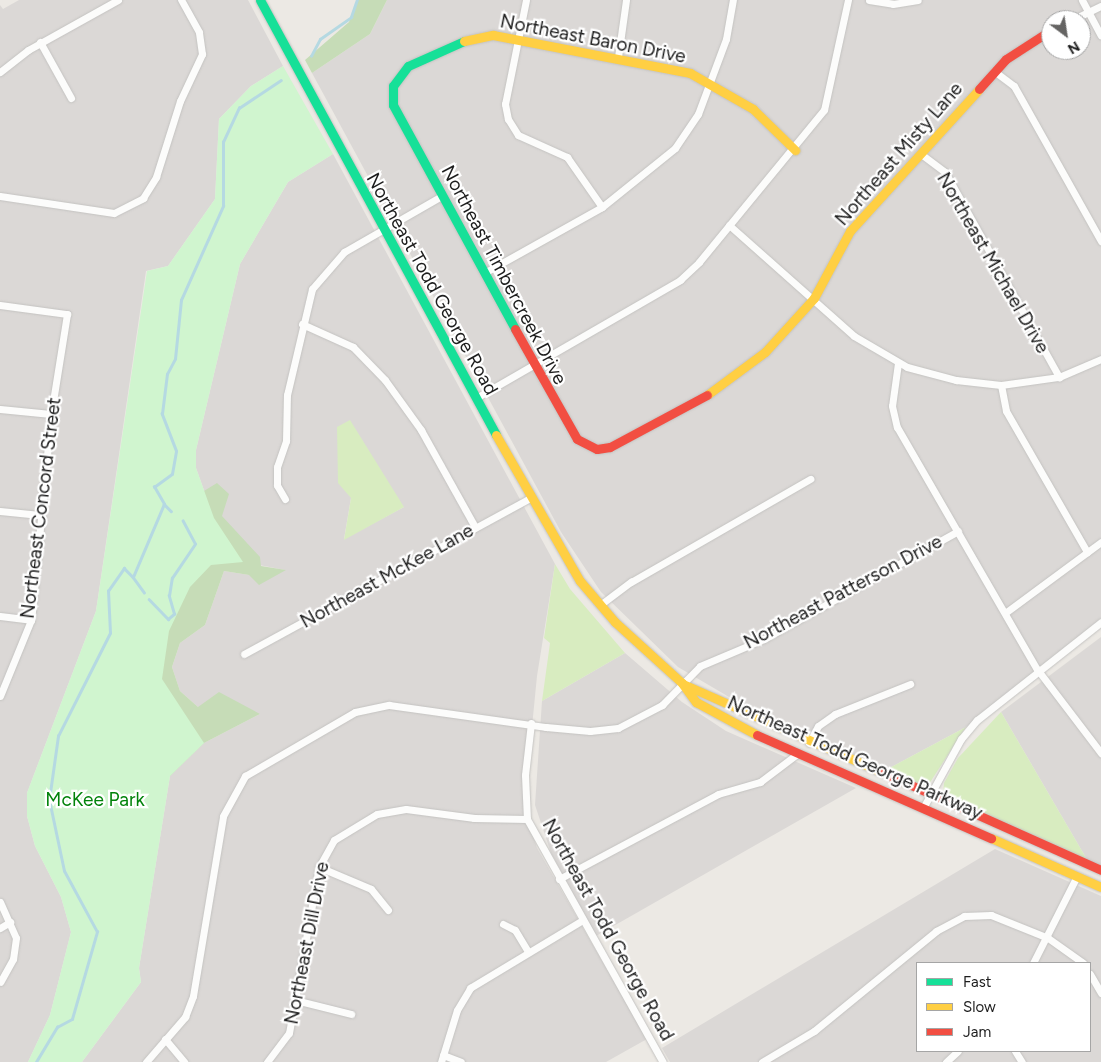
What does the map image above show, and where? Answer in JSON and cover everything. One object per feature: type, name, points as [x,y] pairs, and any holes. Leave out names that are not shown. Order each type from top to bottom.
[{"type":"main road","name":"Northeast Todd George Road","points":[[264,1],[382,228],[530,498],[580,581]]},
{"type":"main road","name":"Northeast Baron Drive","points":[[393,104],[393,86],[418,61],[474,37],[519,39],[618,57],[710,82],[753,108],[795,150]]},
{"type":"main road","name":"Northeast Misty Lane","points":[[597,449],[638,433],[745,370],[814,298],[850,231],[994,71],[1041,37]]},
{"type":"main road","name":"Northeast Timbercreek Drive","points":[[393,104],[533,363],[577,439],[597,449]]},
{"type":"main road","name":"Northeast Todd George Parkway","points":[[580,581],[600,605],[682,683],[696,702],[797,754],[1101,887]]},
{"type":"main road","points":[[682,683],[809,742],[1101,870]]},
{"type":"street","points":[[0,72],[40,42],[118,0]]},
{"type":"street","points":[[0,196],[114,213],[143,198],[156,177],[180,101],[202,54],[200,32],[181,0]]},
{"type":"street","points":[[526,0],[505,104],[508,119],[518,134],[566,157],[602,207]]},
{"type":"street","points":[[618,57],[626,0]]},
{"type":"street","points":[[484,273],[602,207],[644,176],[690,130],[726,39],[733,0]]},
{"type":"street","points":[[476,398],[533,363],[680,280],[795,150],[824,110],[848,0]]},
{"type":"street","points":[[869,0],[893,4],[918,0]]},
{"type":"street","points":[[1091,17],[1101,35]]},
{"type":"street","points":[[40,42],[71,98]]},
{"type":"street","points":[[994,71],[1014,86],[1101,241]]},
{"type":"street","name":"Northeast Michael Drive","points":[[921,154],[945,172],[1060,377]]},
{"type":"street","points":[[286,499],[277,485],[277,467],[284,452],[287,395],[308,298],[324,270],[344,252],[382,228],[443,195]]},
{"type":"street","points":[[729,225],[814,298],[854,336],[898,363],[956,380],[1001,385],[1060,377],[1101,358]]},
{"type":"street","name":"Northeast Concord Street","points":[[0,304],[67,314],[51,414],[30,620],[0,696]]},
{"type":"street","points":[[302,324],[353,347],[385,380],[421,430],[475,527]]},
{"type":"street","points":[[898,363],[892,406],[897,427],[1037,669],[1101,753]]},
{"type":"street","points":[[1001,385],[1006,411],[1087,552]]},
{"type":"street","points":[[0,409],[51,414]]},
{"type":"street","points":[[600,605],[631,582],[810,479]]},
{"type":"street","name":"Northeast McKee Lane","points":[[244,654],[530,498]]},
{"type":"street","points":[[0,511],[40,515]]},
{"type":"street","name":"Northeast Patterson Drive","points":[[146,1062],[185,1017],[193,996],[223,816],[244,776],[355,712],[389,705],[590,731],[618,728],[662,705],[682,683],[714,658],[764,639],[958,531]]},
{"type":"street","points":[[1005,613],[1101,542]]},
{"type":"street","points":[[0,616],[30,620]]},
{"type":"street","points":[[923,808],[928,794],[961,739],[999,699],[1101,622]]},
{"type":"street","points":[[809,742],[818,726],[835,714],[910,684]]},
{"type":"street","name":"Northeast Todd George Road","points":[[531,723],[526,775],[527,819],[581,921],[663,1062]]},
{"type":"street","points":[[558,878],[718,794],[760,782],[797,754]]},
{"type":"street","name":"Northeast Dill Drive","points":[[267,1062],[289,1033],[320,867],[334,840],[377,814],[406,809],[474,818],[527,819]]},
{"type":"street","points":[[320,867],[371,889],[388,910]]},
{"type":"street","points":[[1034,962],[1048,938],[1078,876]]},
{"type":"street","points":[[0,902],[10,922],[16,950],[0,982]]},
{"type":"street","points":[[762,1062],[814,1031],[936,931],[964,916],[991,915],[1048,938],[1081,962]]},
{"type":"street","points":[[461,1062],[442,1059],[457,1010],[470,988],[581,921]]},
{"type":"street","points":[[0,928],[10,922]]},
{"type":"street","points":[[503,924],[515,930],[528,952]]},
{"type":"street","points":[[1091,976],[1101,993]]},
{"type":"street","points":[[295,1000],[351,1014]]},
{"type":"street","points":[[166,1039],[184,1062]]},
{"type":"street","points":[[946,1062],[957,1052]]},
{"type":"shaded area","points":[[19,0],[248,0],[283,66],[251,86],[219,119],[215,199],[168,266],[146,271],[96,611],[27,793],[27,816],[35,846],[61,897],[71,932],[50,1015],[28,1062],[0,1062],[0,5],[3,9]]},
{"type":"shaded area","points":[[387,0],[1101,0],[1101,623],[966,727],[882,772],[758,714],[678,667],[601,592],[561,532],[312,73],[370,34]]},
{"type":"shaded area","points":[[333,154],[555,564],[537,676],[524,808],[537,848],[647,1039],[606,1062],[82,1062],[141,982],[139,968],[170,776],[204,743],[260,714],[198,707],[180,691],[172,667],[180,643],[205,625],[224,571],[249,575],[285,570],[243,562],[214,518],[196,468],[196,450],[240,264],[288,182]],"holes":[[[351,498],[404,507],[344,539]]]},
{"type":"shaded area","points":[[1101,637],[1101,868],[1089,863],[1001,712]]},
{"type":"shaded area","points":[[625,653],[682,702],[726,731],[856,788],[596,936],[551,853],[535,805],[542,701]]},
{"type":"shaded area","points":[[995,849],[1101,896],[1101,1062],[670,1062],[662,1048]]},
{"type":"green space","points":[[357,0],[387,0],[370,34],[312,73],[305,60],[349,22]]},
{"type":"green space","name":"McKee Park","points":[[283,66],[333,154],[288,182],[240,264],[196,450],[196,468],[214,518],[243,562],[211,565],[190,587],[169,631],[162,679],[204,743],[170,776],[139,968],[141,982],[82,1062],[28,1062],[50,1015],[71,932],[61,897],[35,846],[27,816],[27,793],[96,611],[147,271],[168,266],[215,199],[219,119],[251,86]]},
{"type":"green space","points":[[350,420],[404,507],[344,540],[351,498],[338,483],[337,427]]},
{"type":"green space","points":[[217,483],[229,494],[222,516],[260,557],[261,566],[286,570],[259,585],[249,575],[224,571],[205,625],[180,643],[172,667],[180,691],[198,707],[219,692],[260,714],[204,743],[170,776],[145,624],[194,497]]},
{"type":"green space","points":[[555,564],[570,589],[625,653],[542,701],[550,643],[544,638]]},
{"type":"green space","points":[[1001,712],[1089,863],[943,796],[944,783],[958,758]]},
{"type":"green space","points":[[966,727],[927,787],[882,772]]},
{"type":"waterway","points":[[311,56],[320,39],[351,17],[357,0]]},
{"type":"waterway","points":[[36,1062],[57,1027],[72,1019],[97,932],[64,871],[49,800],[58,736],[110,633],[108,591],[124,568],[133,577],[164,504],[154,487],[172,474],[176,451],[162,414],[167,374],[175,359],[181,300],[223,206],[223,142],[239,108],[281,80]]},
{"type":"waterway","points":[[164,504],[171,511]]},
{"type":"waterway","points":[[149,599],[168,619],[174,614],[169,596],[172,578],[195,544],[183,521]]},
{"type":"waterway","points":[[133,577],[144,592]]},
{"type":"traffic: fast","points":[[260,0],[496,435]]},
{"type":"traffic: fast","points":[[464,41],[408,66],[393,86],[393,105],[515,329]]},
{"type":"traffic: slow","points":[[464,41],[493,35],[690,73],[753,109],[795,150]]},
{"type":"traffic: slow","points":[[707,395],[765,352],[814,298],[850,231],[979,89]]},
{"type":"traffic: slow","points":[[496,435],[580,581],[615,622],[682,683],[696,702],[757,735]]},
{"type":"traffic: slow","points":[[683,684],[882,772]]},
{"type":"traffic: slow","points":[[991,838],[1101,887]]},
{"type":"traffic: jam","points":[[979,89],[1006,59],[1041,36]]},
{"type":"traffic: jam","points":[[515,329],[577,439],[597,449],[610,447],[707,395]]},
{"type":"traffic: jam","points":[[757,735],[991,838]]},
{"type":"traffic: jam","points":[[882,772],[1101,870]]}]
